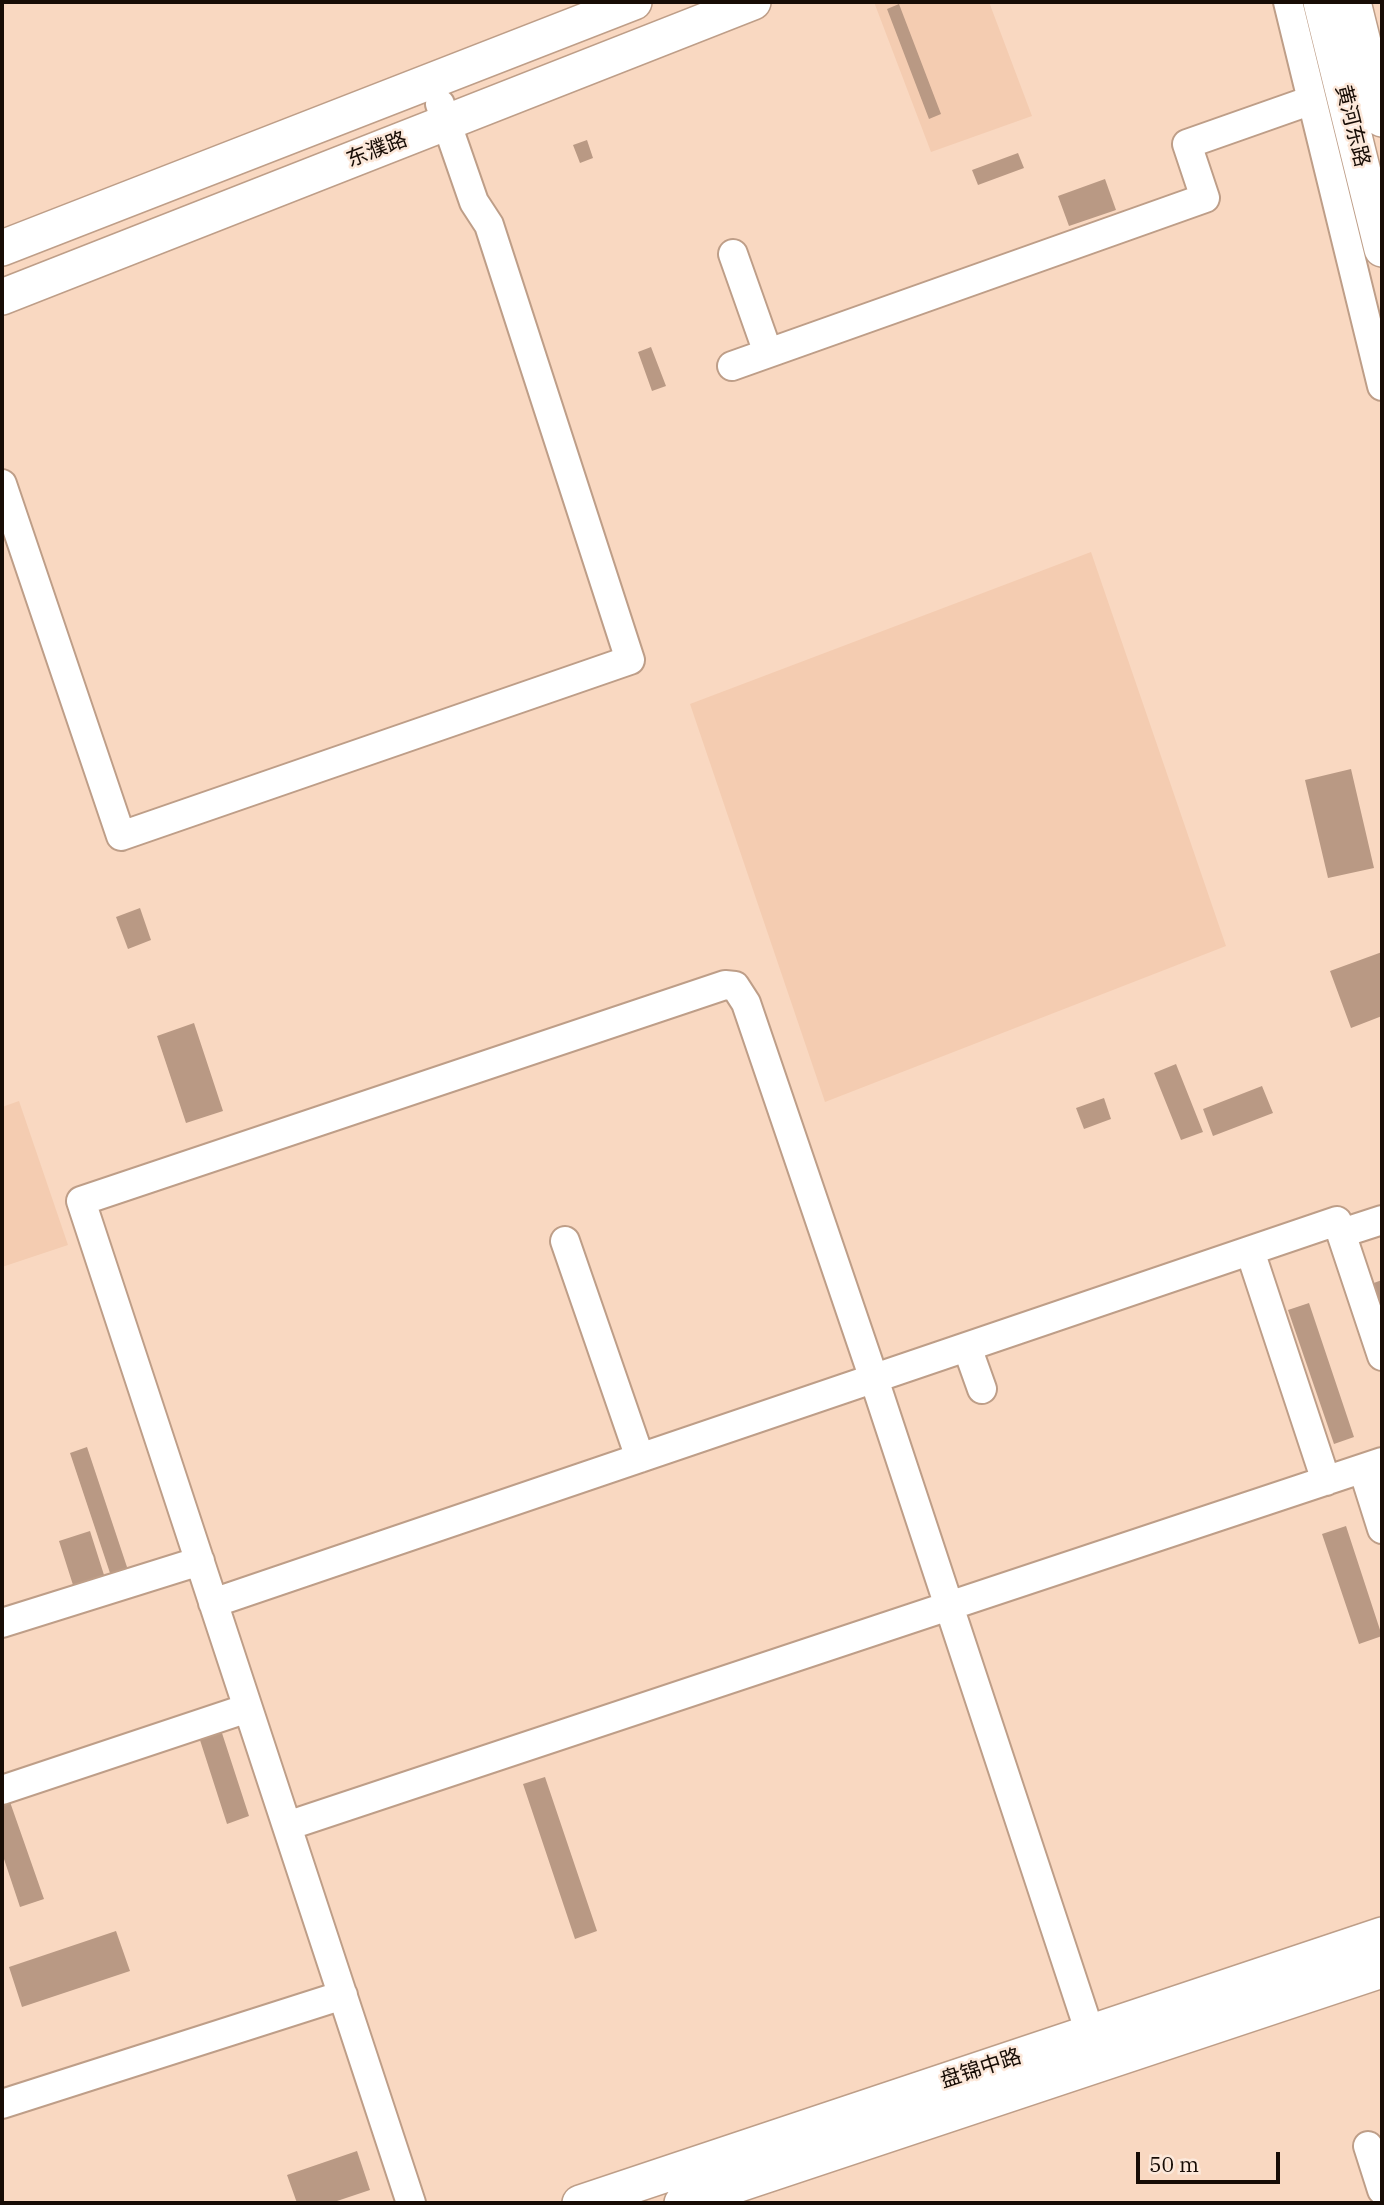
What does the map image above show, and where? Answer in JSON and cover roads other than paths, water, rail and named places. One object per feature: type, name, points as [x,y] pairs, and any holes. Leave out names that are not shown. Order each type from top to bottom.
[{"type":"main road","points":[[2,248],[634,2]]},
{"type":"main road","name":"东濮路","points":[[2,298],[753,2]]},
{"type":"main road","name":"黄河东路","points":[[1321,2],[1382,249]]},
{"type":"main road","name":"黄河东路","points":[[1353,2],[1382,119]]},
{"type":"main road","name":"盘锦中路","points":[[580,2203],[1382,1935]]},
{"type":"main road","name":"盘锦中路","points":[[682,2203],[1382,1970]]},
{"type":"street","points":[[1288,2],[1382,386]]},
{"type":"street","points":[[732,366],[1205,198],[1187,144],[1312,100]]},
{"type":"street","points":[[2,484],[121,836],[630,660],[489,225],[474,202],[440,104]]},
{"type":"street","points":[[733,254],[768,353]]},
{"type":"street","points":[[411,2203],[81,1201],[725,985],[735,986],[746,1003],[874,1379],[1090,2033]]},
{"type":"street","points":[[213,1603],[1250,1251],[1339,1227],[1382,1220]]},
{"type":"street","points":[[1339,1227],[1382,1356]]},
{"type":"street","points":[[565,1241],[640,1458]]},
{"type":"street","points":[[1250,1251],[1326,1481]]},
{"type":"street","points":[[967,1347],[982,1389]]},
{"type":"street","points":[[287,1826],[1373,1465],[1382,1529]]},
{"type":"street","points":[[2,1623],[200,1561]]},
{"type":"street","points":[[2,1790],[248,1708]]},
{"type":"street","points":[[2,2104],[343,1995]]},
{"type":"street","points":[[1368,2146],[1382,2190]]}]
